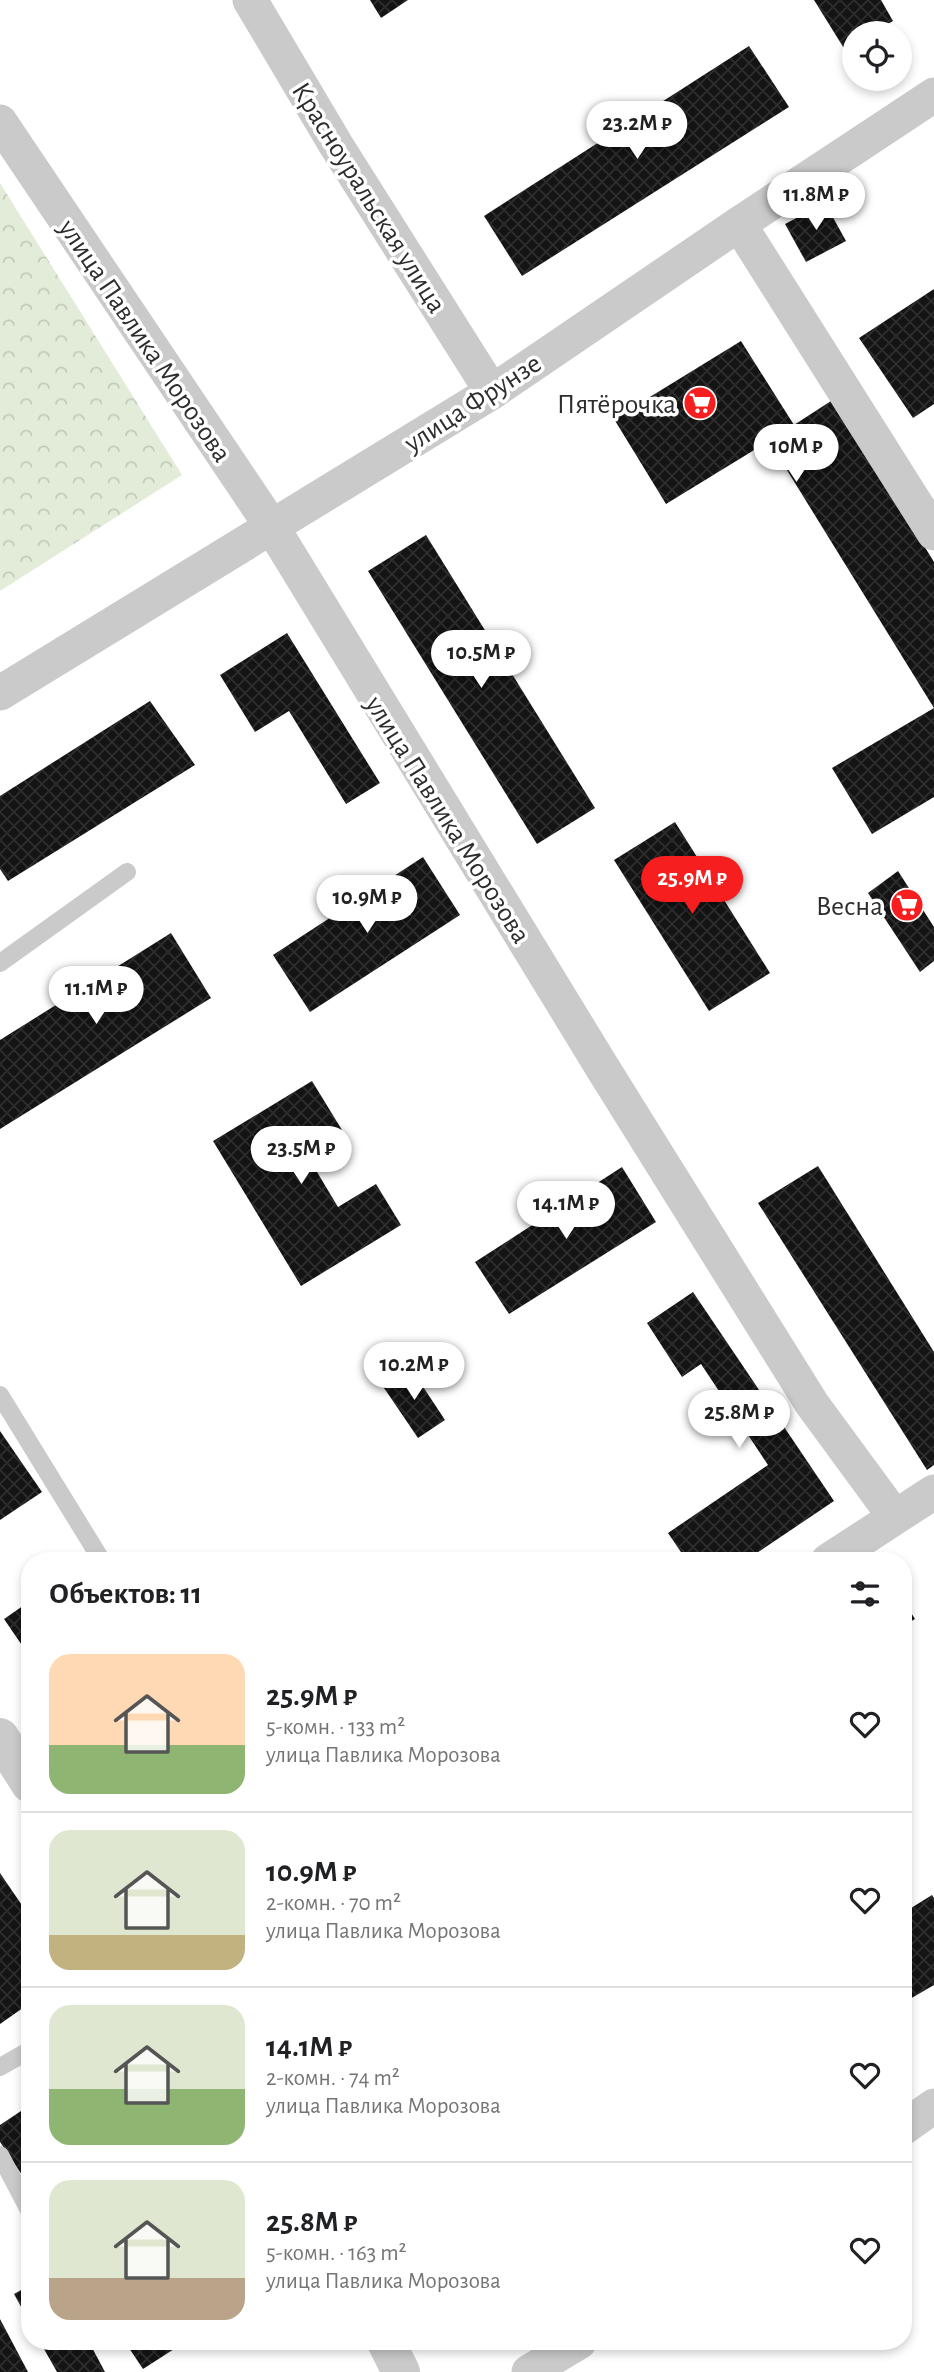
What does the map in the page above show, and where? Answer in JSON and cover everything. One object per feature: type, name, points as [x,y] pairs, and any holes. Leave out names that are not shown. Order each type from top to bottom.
[{"type":"street","name":"Красноуральская улица","points":[[250,0],[335,145],[492,392]]},
{"type":"street","name":"улица Фрунзе","points":[[0,693],[492,392],[739,223],[934,95]]},
{"type":"street","name":"улица Павлика Морозова","points":[[0,122],[272,527],[552,986],[812,1404],[895,1517]]},
{"type":"street","points":[[739,223],[934,533]]},
{"type":"street","points":[[842,1552],[934,1492]]},
{"type":"street","points":[[0,1737],[21,1770]]},
{"type":"street","points":[[912,2122],[934,2106]]},
{"type":"street","points":[[390,2350],[401,2372]]},
{"type":"street","points":[[529,2372],[566,2350]]},
{"type":"lane","points":[[0,962],[127,872]]},
{"type":"lane","points":[[0,1395],[96,1552]]},
{"type":"lane","points":[[0,2067],[21,2055]]},
{"type":"lane","points":[[0,2155],[21,2195]]},
{"type":"green space","points":[[0,183],[182,475],[0,591]]},
{"type":"building","points":[[370,0],[408,0],[381,18]]},
{"type":"building","points":[[814,0],[881,0],[893,21],[842,21],[842,45]]},
{"type":"building","points":[[749,46],[789,107],[522,276],[484,216]]},
{"type":"building","points":[[825,203],[846,241],[806,262],[785,224]]},
{"type":"building","points":[[934,289],[934,404],[913,418],[859,338]]},
{"type":"building","points":[[741,341],[794,425],[834,399],[934,562],[934,708],[769,441],[666,504],[614,419]]},
{"type":"building","points":[[426,535],[595,808],[537,844],[368,571]]},
{"type":"building","points":[[287,633],[380,783],[346,804],[289,711],[255,732],[220,675]]},
{"type":"building","points":[[150,701],[195,765],[8,881],[0,869],[0,796]]},
{"type":"building","points":[[934,708],[934,797],[872,834],[832,768]]},
{"type":"building","points":[[675,822],[770,973],[709,1011],[614,860]]},
{"type":"building","points":[[423,857],[460,915],[310,1012],[273,955]]},
{"type":"building","points":[[898,871],[934,927],[934,961],[920,972],[868,893]]},
{"type":"building","points":[[171,933],[211,998],[0,1129],[0,1040]]},
{"type":"building","points":[[312,1081],[342,1130],[305,1152],[338,1207],[376,1184],[401,1225],[301,1286],[213,1141]]},
{"type":"building","points":[[818,1166],[934,1352],[934,1465],[927,1470],[758,1203]]},
{"type":"building","points":[[622,1167],[656,1222],[509,1314],[475,1262]]},
{"type":"building","points":[[693,1292],[834,1501],[758,1552],[681,1552],[668,1533],[768,1465],[701,1364],[682,1377],[647,1323]]},
{"type":"building","points":[[410,1367],[445,1420],[418,1438],[382,1385]]},
{"type":"building","points":[[0,1431],[42,1492],[0,1520]]},
{"type":"building","points":[[21,1607],[21,1644],[4,1619]]},
{"type":"building","points":[[0,1873],[21,1904],[21,2009],[0,2024]]},
{"type":"building","points":[[932,1895],[934,1898],[934,1985],[912,1998],[912,1907]]},
{"type":"building","points":[[21,2111],[21,2174],[0,2142],[0,2125]]},
{"type":"building","points":[[21,2290],[21,2307],[14,2294]]},
{"type":"building","points":[[0,2319],[28,2372],[0,2372]]},
{"type":"building","points":[[45,2350],[93,2350],[105,2372],[57,2372]]},
{"type":"building","points":[[130,2350],[173,2350],[143,2369]]},
{"type":"place","name":"Пятёрочка","points":[[700,403]]},
{"type":"place","name":"Весна","points":[[907,905]]}]
